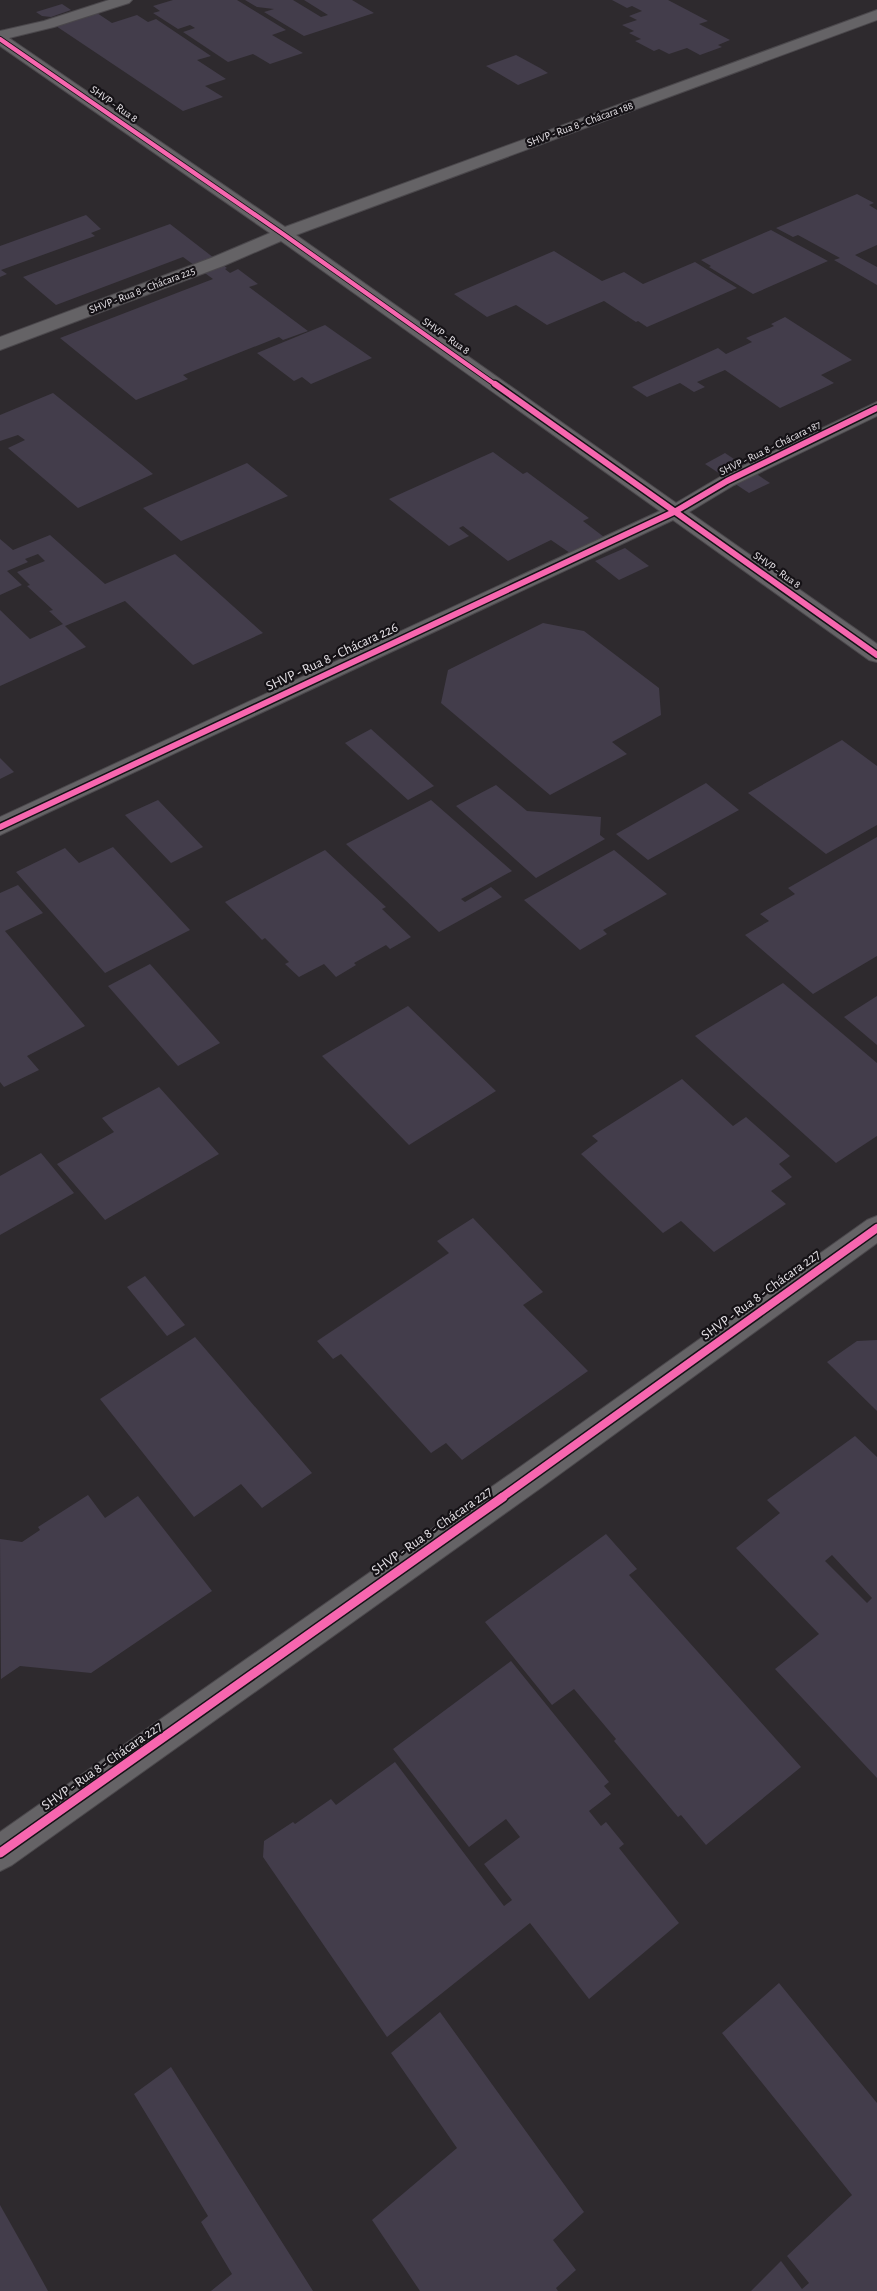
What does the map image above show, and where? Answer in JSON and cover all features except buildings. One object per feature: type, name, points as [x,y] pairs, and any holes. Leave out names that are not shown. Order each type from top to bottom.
[{"type":"street","points":[[0,38],[124,0]]},
{"type":"street","name":"SHVP - Rua 8 - Chácara 188","points":[[283,234],[877,15]]},
{"type":"street","name":"SHVP - Rua 8","points":[[0,38],[283,234],[877,655]]},
{"type":"street","name":"SHVP - Rua 8 - Chácara 225","points":[[0,344],[217,262],[283,234]]},
{"type":"street","name":"SHVP - Rua 8 - Chácara 187","points":[[676,512],[727,481],[877,408]]},
{"type":"street","name":"SHVP - Rua 8 - Chácara 226","points":[[0,827],[676,512]]},
{"type":"street","name":"SHVP - Rua 8 - Chácara 227","points":[[0,1853],[877,1228]]},
{"type":"cycle path","points":[[0,39],[283,234],[877,655]]},
{"type":"cycle path","points":[[0,827],[676,511],[727,481],[877,408]]},
{"type":"cycle path","points":[[0,1853],[531,1477],[877,1228]]}]
